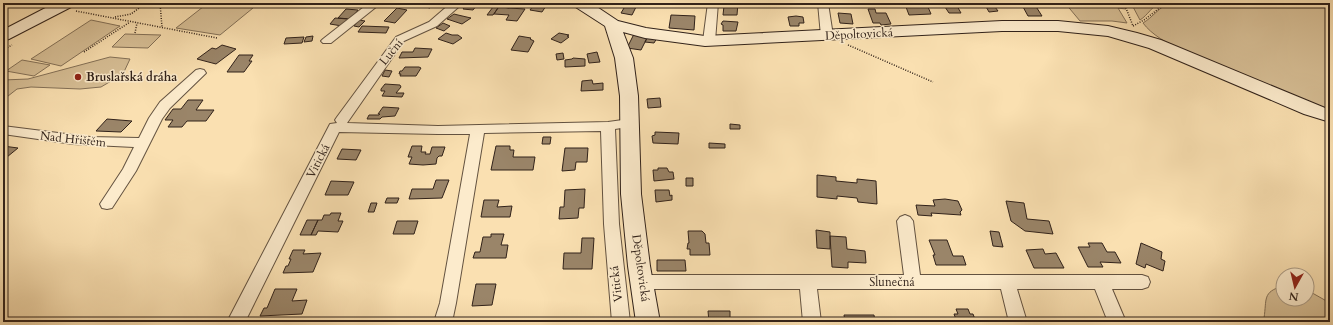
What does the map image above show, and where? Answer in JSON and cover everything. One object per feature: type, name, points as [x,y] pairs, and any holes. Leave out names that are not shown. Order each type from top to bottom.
[{"type":"street","points":[[327,41],[376,3]]},
{"type":"street","name":"Luční","points":[[342,120],[400,39],[410,33],[433,24],[458,3]]},
{"type":"street","points":[[709,41],[713,3]]},
{"type":"street","points":[[823,3],[827,36]]},
{"type":"street","name":"Děpoltovická","points":[[585,4],[612,24],[646,33],[709,41],[1002,26],[1058,26],[1135,32],[1330,116]]},
{"type":"street","points":[[3,36],[63,5]]},
{"type":"street","name":"Děpoltovická","points":[[612,24],[624,58],[629,96],[631,194],[648,322]]},
{"type":"street","points":[[107,204],[129,171],[156,118],[165,105],[200,73]]},
{"type":"street","name":"Vitická","points":[[236,322],[336,127],[438,130],[608,126],[630,123]]},
{"type":"street","name":"Vitická","points":[[608,126],[608,185],[615,277],[621,322]]},
{"type":"street","points":[[443,322],[448,302],[478,129]]},
{"type":"street","name":"Nad Hřištěm","points":[[3,130],[80,141],[122,143],[143,142]]},
{"type":"street","points":[[905,221],[913,282]]},
{"type":"street","name":"Slunečná","points":[[642,282],[1142,282]]},
{"type":"street","points":[[808,282],[812,322]]},
{"type":"street","points":[[1007,282],[1018,322]]},
{"type":"street","points":[[1101,282],[1117,322]]},
{"type":"path","points":[[110,18],[132,14],[146,3]]},
{"type":"path","points":[[160,3],[162,27]]},
{"type":"path","points":[[1124,3],[1135,32]]},
{"type":"path","points":[[1135,32],[1144,20],[1166,3]]},
{"type":"path","points":[[63,5],[110,18],[216,38]]},
{"type":"path","points":[[84,52],[130,21]]},
{"type":"path","points":[[135,33],[137,23]]},
{"type":"path","points":[[827,36],[893,63],[933,82]]},
{"type":"shaded area","points":[[208,3],[221,3],[253,8],[220,35],[176,28]]},
{"type":"shaded area","points":[[1065,3],[1124,3],[1126,9],[1118,8],[1127,23],[1112,21],[1080,21]]},
{"type":"shaded area","points":[[1131,3],[1160,3],[1140,20]]},
{"type":"shaded area","points":[[1170,3],[1330,3],[1330,110],[1184,51],[1160,38],[1143,23]]},
{"type":"shaded area","points":[[91,20],[120,26],[61,66],[31,59]]},
{"type":"shaded area","points":[[125,34],[161,35],[148,48],[112,47]]},
{"type":"shaded area","name":"Bruslařská dráha","points":[[110,57],[130,59],[123,74],[101,87],[80,89],[31,87],[17,89],[3,100],[3,80],[28,79]]},
{"type":"shaded area","points":[[22,60],[50,65],[34,76],[6,71]]},
{"type":"shaded area","points":[[1275,289],[1275,307],[1315,307],[1315,295],[1330,303],[1330,316],[1325,316],[1330,322],[1267,322],[1264,318],[1266,301],[1267,297]]},
{"type":"building","points":[[418,3],[435,3],[430,8],[416,5]]},
{"type":"building","points":[[468,3],[481,3],[473,10],[463,9]]},
{"type":"building","points":[[496,3],[501,4],[493,15],[487,15]]},
{"type":"building","points":[[503,3],[512,3],[509,8],[501,7]]},
{"type":"building","points":[[535,3],[548,3],[542,12],[530,10]]},
{"type":"building","points":[[627,3],[637,5],[632,15],[621,13]]},
{"type":"building","points":[[738,3],[737,15],[723,15],[724,6],[722,4]]},
{"type":"building","points":[[984,3],[999,3],[1002,7],[995,7],[998,11],[989,12]]},
{"type":"building","points":[[1022,5],[1035,5],[1042,16],[1028,16]]},
{"type":"building","points":[[499,6],[525,9],[517,21],[506,20],[509,15],[494,14]]},
{"type":"building","points":[[957,6],[961,13],[949,13],[945,7]]},
{"type":"building","points":[[906,7],[928,7],[931,14],[909,15]]},
{"type":"building","points":[[397,8],[407,10],[395,23],[384,21]]},
{"type":"building","points":[[346,9],[358,10],[351,19],[338,18]]},
{"type":"building","points":[[868,9],[875,9],[876,13],[886,13],[891,24],[881,25],[880,23],[873,23]]},
{"type":"building","points":[[838,13],[851,14],[853,24],[840,23]]},
{"type":"building","points":[[454,14],[471,18],[462,24],[447,19]]},
{"type":"building","points":[[671,15],[695,16],[694,30],[669,28]]},
{"type":"building","points":[[788,17],[803,17],[804,23],[799,23],[799,26],[790,26]]},
{"type":"building","points":[[335,18],[348,19],[342,26],[330,24]]},
{"type":"building","points":[[359,20],[365,21],[359,27],[354,26]]},
{"type":"building","points":[[723,21],[738,22],[736,31],[723,31],[723,25],[721,24]]},
{"type":"building","points":[[443,23],[450,26],[444,31],[436,28]]},
{"type":"building","points":[[362,26],[389,27],[386,33],[358,32]]},
{"type":"building","points":[[446,33],[458,35],[462,38],[453,44],[438,39]]},
{"type":"building","points":[[559,33],[569,35],[567,36],[569,37],[561,43],[551,39]]},
{"type":"building","points":[[634,34],[648,36],[641,50],[627,48]]},
{"type":"building","points":[[313,36],[312,41],[304,42],[306,37]]},
{"type":"building","points":[[519,36],[531,38],[530,39],[534,41],[528,52],[511,50]]},
{"type":"building","points":[[648,36],[657,38],[654,43],[645,42]]},
{"type":"building","points":[[304,37],[302,43],[284,44],[286,38]]},
{"type":"building","points":[[222,45],[236,49],[216,64],[197,59],[212,48],[216,49]]},
{"type":"building","points":[[415,48],[432,49],[428,57],[399,58],[402,52],[413,52]]},
{"type":"building","points":[[597,52],[600,62],[589,63],[587,54]]},
{"type":"building","points":[[563,53],[564,59],[557,60],[556,54]]},
{"type":"building","points":[[239,55],[253,55],[249,61],[252,61],[244,72],[227,72]]},
{"type":"building","points":[[573,58],[585,59],[585,66],[565,67],[565,60]]},
{"type":"building","points":[[405,67],[421,68],[416,76],[400,76],[400,71],[402,71]]},
{"type":"building","points":[[385,70],[392,71],[389,77],[382,76]]},
{"type":"building","points":[[592,80],[593,84],[603,83],[603,90],[581,91],[582,81]]},
{"type":"building","points":[[385,84],[400,85],[401,87],[396,93],[404,93],[402,97],[382,96],[385,91],[381,91],[381,89]]},
{"type":"building","points":[[660,98],[661,107],[648,108],[647,99]]},
{"type":"building","points":[[188,100],[203,100],[196,110],[214,110],[206,121],[187,121],[182,127],[168,127],[173,120],[165,120],[173,109],[181,109]]},
{"type":"building","points":[[383,107],[399,108],[395,116],[382,117],[380,119],[367,119],[369,115],[379,115],[380,114],[378,114]]},
{"type":"building","points":[[107,119],[132,121],[121,132],[96,131]]},
{"type":"building","points":[[730,124],[740,125],[740,129],[730,129]]},
{"type":"building","points":[[655,132],[679,133],[678,144],[653,143],[652,136],[655,135]]},
{"type":"building","points":[[543,137],[551,137],[550,144],[542,144]]},
{"type":"building","points":[[709,143],[725,144],[725,148],[709,148]]},
{"type":"building","points":[[3,146],[18,148],[7,157],[3,157]]},
{"type":"building","points":[[412,146],[422,146],[421,152],[426,152],[425,154],[430,154],[432,147],[445,147],[442,156],[437,158],[436,164],[423,165],[409,164],[412,157],[408,157]]},
{"type":"building","points":[[496,146],[510,146],[510,150],[514,150],[513,157],[535,157],[533,170],[491,170]]},
{"type":"building","points":[[565,148],[588,148],[587,162],[576,162],[575,170],[562,171]]},
{"type":"building","points":[[342,149],[361,150],[356,160],[337,159]]},
{"type":"building","points":[[658,168],[667,168],[669,172],[673,172],[674,179],[654,181],[653,170],[658,170]]},
{"type":"building","points":[[817,175],[836,177],[836,181],[857,183],[857,179],[876,181],[877,204],[858,202],[857,198],[837,196],[837,199],[817,197]]},
{"type":"building","points":[[686,178],[693,178],[693,186],[686,186]]},
{"type":"building","points":[[436,180],[449,180],[442,198],[409,199],[412,189],[433,189]]},
{"type":"building","points":[[331,181],[354,182],[348,195],[325,195]]},
{"type":"building","points":[[585,189],[584,208],[579,208],[578,218],[559,219],[560,207],[564,207],[565,190]]},
{"type":"building","points":[[655,190],[669,190],[670,196],[672,195],[672,200],[656,202]]},
{"type":"building","points":[[387,198],[399,198],[397,203],[385,203]]},
{"type":"building","points":[[945,199],[958,201],[962,210],[960,212],[961,215],[931,213],[932,216],[918,215],[916,205],[935,206],[933,200]]},
{"type":"building","points":[[484,200],[499,200],[497,207],[512,206],[510,217],[481,217]]},
{"type":"building","points":[[1006,201],[1024,203],[1027,219],[1049,221],[1053,234],[1025,231],[1011,221]]},
{"type":"building","points":[[371,203],[377,203],[374,212],[368,212]]},
{"type":"building","points":[[331,213],[341,213],[338,221],[343,221],[338,232],[318,231],[316,235],[311,235],[318,220],[322,220],[324,215],[330,215]]},
{"type":"building","points":[[307,220],[318,220],[311,235],[300,235]]},
{"type":"building","points":[[397,221],[418,221],[414,234],[393,234]]},
{"type":"building","points":[[816,230],[830,232],[830,249],[817,248]]},
{"type":"building","points":[[688,231],[702,231],[705,234],[706,243],[709,243],[710,255],[690,255],[690,249],[687,249],[689,243]]},
{"type":"building","points":[[990,231],[999,232],[1003,247],[993,246]]},
{"type":"building","points":[[491,234],[504,234],[501,245],[508,245],[506,258],[473,258],[475,252],[480,252],[483,237],[491,237]]},
{"type":"building","points":[[830,236],[846,237],[847,249],[865,251],[866,263],[848,262],[848,268],[832,267]]},
{"type":"building","points":[[582,238],[594,238],[592,269],[563,269],[564,253],[581,253]]},
{"type":"building","points":[[929,240],[947,240],[953,256],[963,256],[966,265],[936,265],[933,255],[935,255]]},
{"type":"building","points":[[1088,243],[1102,243],[1107,252],[1115,252],[1121,263],[1100,262],[1103,267],[1088,267],[1078,247],[1090,247]]},
{"type":"building","points":[[1141,243],[1162,252],[1161,259],[1165,261],[1163,271],[1146,264],[1145,268],[1136,264]]},
{"type":"building","points":[[1043,249],[1045,254],[1056,253],[1064,268],[1034,268],[1026,250]]},
{"type":"building","points":[[293,250],[305,250],[303,254],[321,253],[313,272],[283,273],[286,266],[288,266]]},
{"type":"building","points":[[657,260],[685,260],[686,271],[657,271]]},
{"type":"building","points":[[476,284],[496,284],[492,305],[472,306]]},
{"type":"building","points":[[275,289],[297,289],[292,301],[307,300],[302,314],[260,316],[264,308],[267,308]]},
{"type":"building","points":[[956,309],[968,309],[970,314],[973,314],[976,322],[957,322],[954,314],[958,314]]},
{"type":"building","points":[[708,311],[730,311],[730,322],[709,322]]},
{"type":"building","points":[[844,315],[874,315],[875,322],[845,322]]},
{"type":"place","name":"Bruslařská dráha","points":[[78,77]]}]
